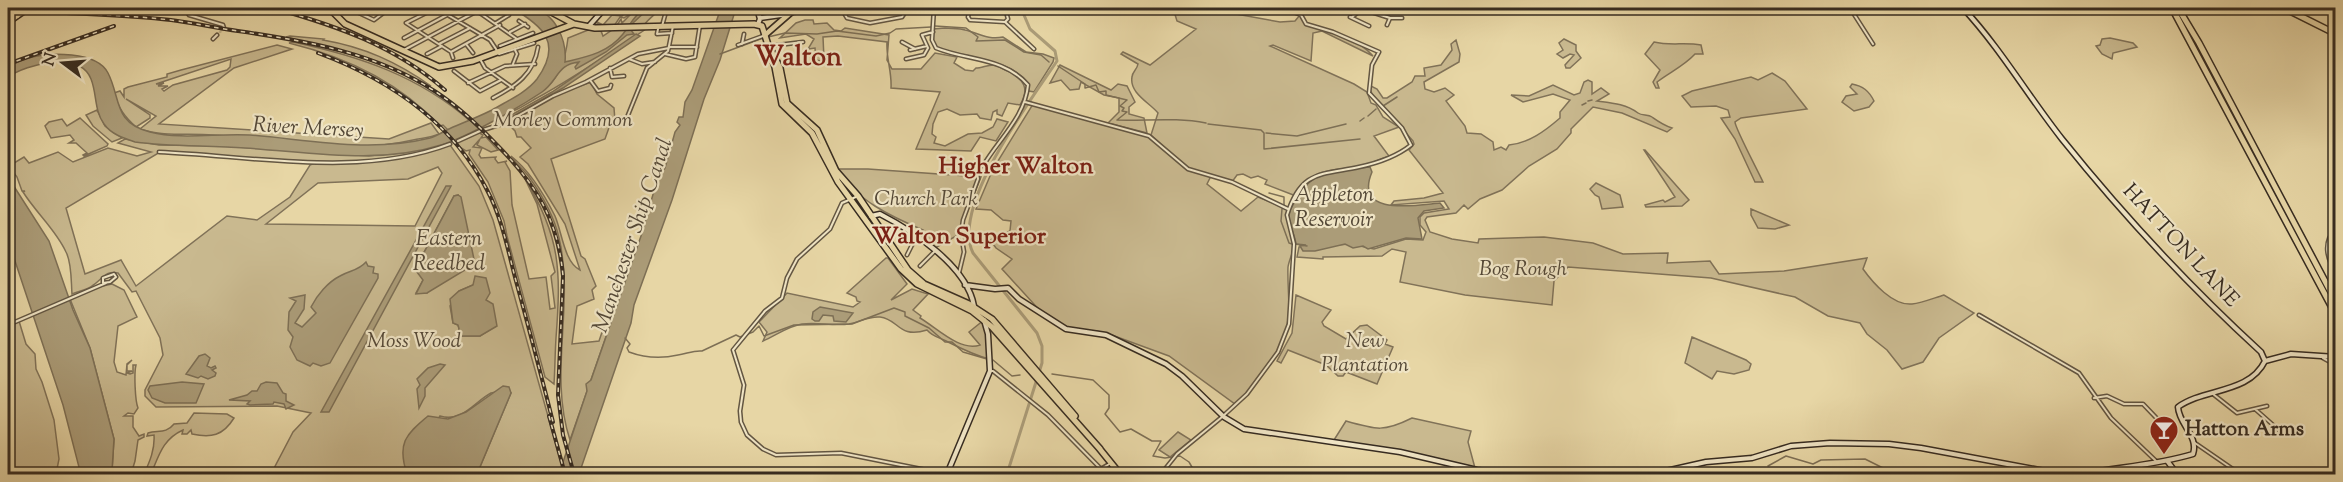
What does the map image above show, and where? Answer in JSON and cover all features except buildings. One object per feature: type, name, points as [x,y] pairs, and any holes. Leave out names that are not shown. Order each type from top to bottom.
[{"type":"highway","points":[[8,22],[29,8]]},
{"type":"highway","points":[[109,8],[136,8]]},
{"type":"highway","points":[[324,8],[333,12],[345,24],[439,67],[454,67],[480,59],[574,24]]},
{"type":"highway","points":[[544,8],[574,24],[588,27],[660,28],[759,21],[766,37],[782,104],[812,133],[831,170],[850,199],[909,278],[996,327]]},
{"type":"highway","points":[[2171,8],[2187,27],[2336,302]]},
{"type":"highway","points":[[2179,8],[2336,315]]},
{"type":"highway","points":[[2284,8],[2336,34]]},
{"type":"highway","points":[[768,47],[780,68],[787,103],[817,130],[837,171],[858,196],[900,260],[914,276],[933,289],[974,306],[996,327],[1120,474]]},
{"type":"main road","points":[[766,37],[796,8]]},
{"type":"street","points":[[189,8],[187,12],[189,15],[223,25],[224,28]]},
{"type":"street","points":[[347,12],[358,8],[357,12],[374,20],[390,8]]},
{"type":"street","points":[[453,58],[451,52],[406,23],[436,8],[482,35],[492,43],[498,53],[534,43]]},
{"type":"street","points":[[404,38],[460,8]]},
{"type":"street","points":[[404,50],[483,8]]},
{"type":"street","points":[[588,27],[605,8]]},
{"type":"street","points":[[621,9],[628,8]]},
{"type":"street","points":[[672,33],[657,34],[667,9],[700,8]]},
{"type":"street","points":[[757,8],[759,21],[824,8]]},
{"type":"street","points":[[780,8],[782,15]]},
{"type":"street","points":[[841,8],[847,19],[877,25],[902,17],[908,8]]},
{"type":"street","points":[[934,8],[933,44],[941,50],[991,62],[1018,74],[1028,85],[1028,103],[988,154],[983,166],[978,166]]},
{"type":"street","points":[[970,8],[968,17],[970,20],[1005,22],[1034,50]]},
{"type":"street","points":[[1005,8],[1008,19],[1005,22]]},
{"type":"street","points":[[1161,474],[1172,458],[1246,397],[1272,360],[1288,331],[1294,244],[1287,219],[1288,209],[1303,184],[1312,176],[1333,169],[1367,166],[1410,147],[1411,142],[1402,129],[1369,93],[1374,57],[1378,52],[1333,32],[1306,24],[1299,14],[1283,8]]},
{"type":"street","points":[[1851,8],[1874,44]]},
{"type":"street","name":"HATTON LANE","points":[[1963,8],[1992,40],[2061,138],[2158,252],[2210,305],[2261,352],[2265,361]]},
{"type":"street","points":[[1369,26],[1351,17],[1360,9],[1372,9],[1390,18],[1402,18]]},
{"type":"street","points":[[477,11],[517,39]]},
{"type":"street","points":[[496,23],[509,15]]},
{"type":"street","points":[[1387,24],[1390,18]]},
{"type":"street","points":[[519,21],[528,27]]},
{"type":"street","points":[[510,32],[525,24]]},
{"type":"street","points":[[451,52],[500,25]]},
{"type":"street","points":[[665,54],[692,59],[696,56],[702,25]]},
{"type":"street","points":[[626,120],[647,68],[665,54],[669,47],[673,26]]},
{"type":"street","points":[[427,54],[470,28]]},
{"type":"street","points":[[906,59],[922,57],[927,52],[922,35],[933,32]]},
{"type":"street","points":[[500,46],[533,33]]},
{"type":"street","points":[[742,44],[744,34]]},
{"type":"street","points":[[213,39],[217,35]]},
{"type":"street","points":[[738,45],[766,37]]},
{"type":"street","points":[[768,47],[804,42]]},
{"type":"street","points":[[902,42],[915,49]]},
{"type":"street","points":[[466,44],[473,53]]},
{"type":"street","points":[[458,141],[505,123],[553,96],[591,80],[610,68],[650,50],[697,46]]},
{"type":"street","points":[[910,50],[927,46]]},
{"type":"street","points":[[493,98],[521,83],[535,64],[538,47]]},
{"type":"street","points":[[513,64],[517,54],[515,49]]},
{"type":"street","points":[[1369,49],[1374,57]]},
{"type":"street","points":[[480,59],[490,71],[513,88]]},
{"type":"street","points":[[629,59],[642,64],[655,62]]},
{"type":"street","points":[[468,83],[490,71],[513,64],[535,64]]},
{"type":"street","points":[[610,68],[610,76],[622,75]]},
{"type":"street","points":[[454,71],[480,91],[501,80]]},
{"type":"street","points":[[591,80],[598,91],[610,88],[611,85]]},
{"type":"street","points":[[1028,103],[1149,136],[1188,169],[1232,182],[1288,209]]},
{"type":"street","points":[[159,152],[340,162],[409,157],[439,150],[450,144]]},
{"type":"street","points":[[957,275],[964,252],[961,230],[978,179],[977,173]]},
{"type":"street","points":[[858,196],[840,205],[830,229],[797,259],[787,278],[782,298],[765,311],[733,350],[744,386],[740,416],[742,425],[755,445],[776,455],[841,453],[946,474],[990,371],[988,334],[983,319],[969,306],[974,306]]},
{"type":"street","points":[[871,216],[880,214],[918,235],[965,285],[973,296],[974,306]]},
{"type":"street","points":[[905,228],[902,236],[913,244]]},
{"type":"street","points":[[2336,228],[2330,233],[2325,246],[2328,259],[2336,274]]},
{"type":"street","points":[[907,255],[915,239]]},
{"type":"street","points":[[920,266],[935,251]]},
{"type":"street","points":[[953,271],[961,268]]},
{"type":"street","points":[[8,324],[114,280],[115,275],[108,275],[95,286]]},
{"type":"street","points":[[102,280],[106,283]]},
{"type":"street","points":[[965,285],[1008,288],[1018,298],[1066,330],[1074,333],[1102,333],[1175,370],[1223,416],[1247,429],[1400,452],[1478,470],[1506,473],[1666,471],[1706,462],[1752,458],[1791,446],[1830,442],[1889,444],[2006,462],[2061,474]]},
{"type":"street","points":[[962,306],[974,306]]},
{"type":"street","points":[[1979,315],[2067,364],[2079,374],[2094,398],[2111,418],[2158,463]]},
{"type":"street","points":[[988,334],[996,327]]},
{"type":"street","points":[[2261,352],[2274,356]]},
{"type":"street","points":[[2240,474],[2195,443],[2179,416],[2178,407],[2185,402],[2232,388],[2261,369],[2265,361],[2274,356],[2292,354],[2336,357]]},
{"type":"street","points":[[2321,356],[2336,365]]},
{"type":"street","points":[[990,371],[1034,402],[1106,474]]},
{"type":"street","points":[[2213,394],[2237,413],[2267,406]]},
{"type":"street","points":[[2094,398],[2107,396],[2124,404],[2143,404],[2167,429]]},
{"type":"street","points":[[2255,410],[2281,432]]},
{"type":"street","points":[[2195,443],[2195,451]]},
{"type":"street","points":[[2082,474],[2122,466],[2168,462],[2204,449]]},
{"type":"street","points":[[2168,462],[2178,474]]},
{"type":"street","points":[[1101,469],[1111,463]]},
{"type":"green space","points":[[630,8],[662,8],[642,28],[646,29],[564,83],[523,106],[501,114],[539,94],[548,86],[561,68],[568,38],[588,30],[601,31],[603,36],[615,28],[621,19],[622,23],[633,12],[624,18],[620,17],[614,26],[601,26],[597,23],[600,27],[593,25],[597,22],[603,25],[612,15],[622,16]]},
{"type":"green space","points":[[1173,8],[1218,8],[1225,12],[1280,22],[1295,21],[1300,15],[1305,24],[1332,32],[1359,44],[1373,56],[1322,31],[1313,33],[1311,61],[1273,45],[1270,46],[1367,92],[1371,103],[1376,105],[1383,117],[1399,127],[1374,136],[1389,156],[1362,166],[1317,174],[1303,186],[1296,196],[1265,184],[1267,180],[1258,176],[1251,178],[1243,174],[1237,175],[1232,182],[1211,176],[1207,184],[1241,211],[1258,197],[1287,209],[1294,240],[1288,267],[1289,309],[1282,342],[1264,372],[1235,404],[1169,356],[1109,334],[1097,331],[1081,332],[1043,314],[1002,269],[1012,259],[996,248],[990,240],[1010,231],[1011,221],[1003,220],[991,210],[976,209],[993,169],[1033,104],[1129,129],[1149,137],[1188,169],[1151,135],[1158,113],[1134,88],[1132,75],[1138,64],[1121,54],[1123,52],[1150,65],[1196,29],[1177,21]]},
{"type":"green space","points":[[813,20],[814,24],[827,23],[834,30],[841,31],[845,28],[889,35],[887,55],[887,42],[838,36],[823,37],[824,59],[816,60],[815,48],[808,49],[814,39],[806,34],[780,38],[796,23]]},
{"type":"green space","points":[[933,29],[963,29],[988,37],[1003,37],[1026,52],[1054,58],[1053,62],[1034,92],[1029,91],[1025,81],[1016,72],[1004,66],[936,48],[933,43]]},
{"type":"green space","points":[[286,37],[324,39],[366,51],[406,70],[431,86],[373,60]]},
{"type":"green space","points":[[2110,38],[2133,43],[2137,47],[2113,53],[2112,59],[2102,54],[2096,46],[2100,45],[2102,39]]},
{"type":"green space","points":[[1564,39],[1576,45],[1576,51],[1581,58],[1570,68],[1566,68],[1565,65],[1574,55],[1570,54],[1563,58],[1557,54],[1563,50],[1559,43]]},
{"type":"green space","name":"Bog Rough","points":[[1456,40],[1460,54],[1459,62],[1424,82],[1425,89],[1434,92],[1445,88],[1454,95],[1446,101],[1465,126],[1467,133],[1481,134],[1493,142],[1494,150],[1501,147],[1506,150],[1509,145],[1523,142],[1543,132],[1560,118],[1560,112],[1570,100],[1553,94],[1523,102],[1511,95],[1529,96],[1553,85],[1574,95],[1580,93],[1584,82],[1588,80],[1592,82],[1592,94],[1601,88],[1609,94],[1597,101],[1624,106],[1672,128],[1667,132],[1622,113],[1593,107],[1571,129],[1571,133],[1557,149],[1529,166],[1502,190],[1480,199],[1468,209],[1464,205],[1456,213],[1427,217],[1425,220],[1430,232],[1452,239],[1478,243],[1479,239],[1544,237],[1593,243],[1623,254],[1668,253],[1667,263],[1710,261],[1719,274],[1784,271],[1867,258],[1863,269],[1878,287],[1898,301],[1912,304],[1944,295],[1974,313],[1939,338],[1923,362],[1902,369],[1887,350],[1867,334],[1860,323],[1828,316],[1795,297],[1711,278],[1568,267],[1554,281],[1552,305],[1465,295],[1400,282],[1406,252],[1392,249],[1382,256],[1323,257],[1323,259],[1297,257],[1299,247],[1351,244],[1374,249],[1406,239],[1423,240],[1426,232],[1420,225],[1420,217],[1424,213],[1449,209],[1444,201],[1391,205],[1394,201],[1424,198],[1443,193],[1409,150],[1414,144],[1413,141],[1380,106],[1369,85],[1377,89],[1383,98],[1387,98],[1412,82],[1415,76],[1425,76],[1424,68],[1441,65],[1452,50],[1451,44]]},
{"type":"green space","points":[[293,42],[365,61],[387,70],[430,92],[470,121],[448,130],[443,125],[440,126],[407,96],[370,73],[331,56],[289,43]]},
{"type":"green space","points":[[1654,42],[1701,45],[1703,54],[1695,54],[1657,82],[1659,88],[1656,88],[1653,82],[1660,70],[1645,54]]},
{"type":"green space","points":[[277,45],[292,49],[234,68],[159,124],[389,139],[431,123],[439,134],[389,144],[339,146],[213,135],[158,133],[140,129],[156,116],[126,99],[150,115],[150,118],[136,127],[122,112],[114,93],[120,91],[124,97],[124,89],[128,87],[167,77],[167,74]],"holes":[[[231,59],[227,70],[173,85],[164,91],[162,89],[168,86],[158,86],[164,83],[156,84]]]},
{"type":"green space","points":[[935,53],[957,57],[954,63],[965,70],[973,71],[976,68],[995,65],[1018,77],[1024,85],[1025,94],[1020,105],[1008,103],[1002,116],[997,114],[997,110],[993,112],[991,120],[980,118],[977,114],[960,115],[947,109],[938,112],[933,124],[932,134],[936,137],[934,143],[945,146],[968,134],[982,133],[993,127],[997,119],[1008,122],[996,141],[980,137],[971,151],[916,149],[940,92],[891,88],[889,63],[892,69],[921,69]]},
{"type":"green space","points":[[1060,65],[1111,90],[1118,84],[1127,86],[1135,102],[1129,107],[1129,114],[1144,118],[1147,133],[1108,123],[1119,112],[1119,98],[1104,95],[1081,82],[1079,89],[1070,90],[1061,80],[1050,83]]},
{"type":"green space","points":[[1772,73],[1785,81],[1807,109],[1741,118],[1735,122],[1763,182],[1755,182],[1735,139],[1721,118],[1730,117],[1728,110],[1716,106],[1691,107],[1682,96],[1692,91],[1751,77],[1758,80]]},
{"type":"green space","name":"Morley Common","points":[[591,82],[597,94],[614,108],[615,121],[611,122],[605,139],[551,159],[581,256],[585,259],[596,286],[592,290],[594,299],[577,306],[572,344],[599,341],[632,244],[638,245],[570,440],[561,390],[564,289],[559,238],[543,198],[511,156],[530,176],[541,191],[555,216],[567,254],[580,270],[565,224],[528,164],[520,157],[531,148],[521,137],[517,137],[515,131],[507,123],[553,96]]},
{"type":"green space","points":[[1852,84],[1870,94],[1874,101],[1869,107],[1854,111],[1842,102],[1846,96],[1857,94],[1850,87]]},
{"type":"green space","points":[[97,110],[105,126],[122,138],[112,142],[93,126],[86,115]]},
{"type":"green space","points":[[80,118],[108,144],[107,146],[84,156],[87,153],[76,143],[69,143],[74,140],[70,135],[51,138],[45,126],[49,122],[62,119],[67,126]]},
{"type":"green space","points":[[478,132],[483,135],[481,138],[486,137],[498,150],[491,152],[477,145],[480,139],[473,147],[482,148],[479,155],[481,158],[496,157],[498,163],[507,161],[505,162],[510,171],[512,205],[529,279],[546,277],[550,309],[555,308],[551,276],[555,272],[537,204],[525,179],[546,219],[552,237],[558,274],[554,384],[545,377],[504,221],[488,182],[469,154],[470,150],[466,151],[458,146],[458,141]]},
{"type":"green space","name":"Moss Wood","points":[[125,139],[159,145],[224,146],[369,156],[422,149],[448,142],[479,186],[493,220],[562,466],[559,474],[477,474],[511,393],[491,393],[455,417],[440,416],[407,474],[271,474],[293,432],[311,413],[277,406],[156,407],[145,396],[145,390],[163,355],[160,338],[136,291],[132,292],[118,273],[114,272],[107,274],[90,287],[72,294],[68,256],[57,236],[34,208],[23,192],[25,191],[22,191],[17,177],[9,166],[24,157],[29,163],[58,152],[73,162],[108,148],[137,156],[151,152],[118,143]],"holes":[[[160,152],[317,162],[310,165],[290,197],[257,220],[227,216],[136,286],[121,260],[85,274],[66,208]],[[438,167],[442,173],[415,226],[266,224],[318,183],[408,179]],[[458,195],[427,293],[416,293],[423,280],[420,260],[454,196]],[[473,285],[489,303],[496,326],[480,336],[461,336],[458,325],[453,323],[450,306],[459,291]]]},
{"type":"green space","points":[[1644,150],[1689,200],[1682,206],[1646,207],[1645,205],[1663,200],[1665,202],[1675,197]]},
{"type":"green space","name":"Church Park","points":[[838,169],[981,177],[958,235],[935,248],[919,234],[923,230],[875,206],[854,190]]},
{"type":"green space","points":[[1596,183],[1620,195],[1623,207],[1602,209],[1599,197],[1590,189]]},
{"type":"green space","points":[[1751,209],[1789,225],[1775,229],[1758,228],[1751,215]]},
{"type":"green space","points":[[886,258],[907,284],[891,300],[912,289],[928,294],[913,310],[941,333],[965,345],[980,345],[969,332],[984,320],[992,327],[988,334],[989,359],[935,336],[927,330],[910,332],[880,317],[849,324],[797,325],[763,341],[767,332],[759,322],[787,293],[853,307],[860,302],[856,297],[847,293]]},
{"type":"green space","points":[[112,284],[124,290],[137,317],[118,326],[114,362],[117,372],[126,375],[127,364],[132,360],[127,365],[127,371],[132,371],[127,373],[130,374],[133,373],[133,365],[136,365],[135,387],[138,408],[134,414],[128,413],[124,416],[133,416],[133,427],[139,436],[144,434],[144,437],[138,440],[131,474],[109,474],[112,471],[114,439],[90,348],[70,299],[98,287]]},
{"type":"green space","name":"New Plantation","points":[[1296,295],[1331,310],[1322,322],[1324,326],[1346,339],[1360,326],[1367,325],[1387,340],[1385,344],[1393,347],[1377,384],[1346,372],[1343,376],[1338,376],[1326,365],[1288,350],[1281,363],[1277,361],[1292,333]]},
{"type":"green space","points":[[19,321],[26,344],[35,354],[36,369],[54,420],[59,459],[56,474],[8,474],[8,326]]},
{"type":"green space","points":[[1692,337],[1746,360],[1751,364],[1749,370],[1734,374],[1717,371],[1712,379],[1685,363]]},
{"type":"green space","points":[[194,413],[227,414],[234,418],[225,429],[216,434],[192,434],[191,430],[187,434],[182,434],[183,430],[176,434],[162,448],[151,474],[144,474],[154,445],[154,435],[147,436],[148,433],[165,430],[174,424],[187,423]]},
{"type":"green space","points":[[1412,418],[1471,431],[1468,442],[1475,468],[1403,451],[1334,440],[1346,421],[1380,428],[1394,426]]},
{"type":"green space","points":[[1178,432],[1191,440],[1170,457],[1159,450]]},
{"type":"water","points":[[530,7],[548,16],[554,22],[562,37],[565,62],[611,46],[637,15],[649,8],[633,23],[630,29],[634,34],[627,35],[606,52],[576,69],[579,62],[566,66],[547,88],[507,114],[441,145],[392,154],[343,156],[135,142],[114,133],[104,124],[91,79],[85,70],[76,65],[65,62],[40,64],[8,77],[8,67],[25,59],[48,55],[72,55],[94,61],[102,66],[112,82],[124,116],[138,128],[150,132],[174,136],[250,135],[363,145],[408,142],[433,137],[492,110],[522,93],[537,79],[545,66],[549,45],[546,37],[533,22],[512,8]]},
{"type":"water","points":[[721,8],[736,8],[672,200],[634,305],[631,323],[579,474],[559,474],[587,391],[586,384],[591,380],[641,236],[658,177],[665,168],[675,132],[680,125],[677,122],[679,117],[683,117],[685,102],[692,90]]},
{"type":"water","points":[[636,34],[640,36],[563,88],[505,121],[497,123],[552,92]]},
{"type":"water","name":"Appleton Reservoir","points":[[1370,167],[1372,172],[1368,186],[1371,196],[1379,202],[1403,206],[1440,203],[1444,208],[1424,211],[1418,218],[1422,239],[1406,238],[1368,249],[1363,246],[1353,248],[1345,244],[1315,251],[1303,251],[1300,246],[1306,245],[1296,244],[1289,216],[1304,188],[1311,180],[1327,172]]},
{"type":"water","points":[[8,177],[49,241],[73,310],[90,348],[114,439],[112,471],[109,474],[78,474],[80,471],[63,405],[8,240]]},
{"type":"water","points":[[446,186],[451,186],[329,412],[321,412]]},
{"type":"water","name":"Eastern Reedbed","points":[[454,196],[461,197],[475,264],[427,293],[416,294],[423,280],[417,272],[420,260]]},
{"type":"water","points":[[366,262],[368,266],[374,267],[373,273],[378,274],[378,278],[330,363],[321,366],[313,363],[310,366],[297,360],[290,347],[293,337],[288,330],[289,312],[296,301],[290,298],[305,295],[304,309],[295,323],[302,327],[316,313],[311,307],[327,285]]},
{"type":"water","points":[[475,276],[486,278],[490,293],[486,300],[493,304],[497,326],[480,336],[461,336],[458,325],[453,323],[450,299],[459,291],[473,285]]},
{"type":"water","points":[[820,307],[853,313],[846,322],[834,321],[833,316],[823,315],[819,321],[815,321],[812,319],[813,312]]},
{"type":"water","points":[[205,354],[210,358],[207,366],[216,368],[212,370],[216,373],[215,376],[208,379],[186,374],[199,356]]},
{"type":"water","points":[[440,364],[445,365],[425,388],[425,396],[419,408],[417,389],[420,385],[417,379],[428,368]]},
{"type":"water","points":[[182,382],[204,384],[196,403],[165,403],[152,398],[148,390],[150,386]]},
{"type":"water","points":[[277,383],[286,394],[286,401],[294,405],[286,409],[284,404],[274,402],[273,404],[250,405],[247,404],[250,401],[229,400],[257,391],[261,384]]},
{"type":"water","points":[[503,386],[509,387],[511,393],[477,474],[407,474],[403,447],[409,435],[420,423],[428,416],[448,419],[466,412]]},
{"type":"waterway","points":[[1007,474],[1042,363],[1042,346],[1037,333],[973,253],[969,233],[973,209],[997,154],[1057,61],[1055,51],[1030,29],[1021,8]]},
{"type":"waterway","points":[[935,26],[966,28],[978,37],[976,41],[1005,40],[1024,52],[1041,55],[1049,62]]},
{"type":"waterway","points":[[768,37],[785,33],[817,34],[837,31],[876,36],[896,29],[931,27]]},
{"type":"waterway","points":[[720,54],[763,38]]},
{"type":"waterway","points":[[1058,66],[1085,84],[1085,88],[1096,85],[1099,92],[1106,91],[1106,95],[1127,100],[1120,106],[1124,108],[1122,111],[1127,112],[1117,120],[1173,120],[1206,123]]},
{"type":"waterway","points":[[1383,106],[1397,97]]},
{"type":"waterway","points":[[1588,101],[1592,100]]},
{"type":"waterway","points":[[1582,105],[1586,103]]},
{"type":"waterway","points":[[1368,116],[1376,109]]},
{"type":"waterway","points":[[1360,121],[1364,118]]},
{"type":"waterway","points":[[1208,124],[1261,130],[1264,133],[1264,149],[1360,139]]},
{"type":"waterway","points":[[1266,133],[1297,136],[1346,124]]},
{"type":"waterway","points":[[1269,193],[1284,197],[1284,205]]},
{"type":"waterway","points":[[1282,209],[1281,221],[1289,243],[1292,244]]},
{"type":"waterway","points":[[1295,244],[1307,246]]},
{"type":"waterway","points":[[625,338],[630,344],[627,348],[629,352],[647,357],[665,357],[702,351],[736,335],[740,337],[753,332],[759,326],[764,336],[794,325],[852,324],[894,308],[905,312],[905,316],[929,328],[945,342],[952,342],[963,352],[987,359]]},
{"type":"waterway","points":[[993,360],[1012,376],[1020,375]]},
{"type":"waterway","points":[[1052,374],[1093,380],[1109,395],[1109,408],[1105,414],[1120,432],[1131,429],[1152,441],[1161,441],[1153,456],[1165,458],[1180,456],[1189,462],[1196,474]]},
{"type":"waterway","points":[[1768,466],[1786,456],[1813,464],[1821,460],[1865,459],[1895,474]]},
{"type":"waterway","points":[[1746,474],[1766,468]]},
{"type":"waterway","points":[[1766,470],[1770,468]]},
{"type":"waterway","points":[[1205,474],[1217,474]]},
{"type":"tunnel","points":[[222,29],[219,33],[224,29]]},
{"type":"railway","points":[[273,8],[342,30],[385,49],[406,61],[445,90]]},
{"type":"railway","points":[[8,9],[171,20],[315,44],[390,67],[436,92],[461,110],[524,175],[551,221],[563,276],[558,395],[563,435],[574,474]]},
{"type":"railway","points":[[8,64],[114,26]]},
{"type":"railway","points":[[318,53],[369,76],[416,106],[437,124],[473,166],[487,190],[501,223],[553,422]]},
{"type":"railway","points":[[549,416],[565,474]]},
{"type":"place","name":"Hatton Arms","points":[[2164,456]]},
{"type":"district","name":"Walton","points":[[798,58]]},
{"type":"district","name":"Higher Walton","points":[[1016,167]]},
{"type":"district","name":"Walton Superior","points":[[959,237]]},
{"type":"water label","name":"River Mersey","points":[[308,129]]},
{"type":"water label","name":"Manchester Ship Canal","points":[[634,236]]}]
